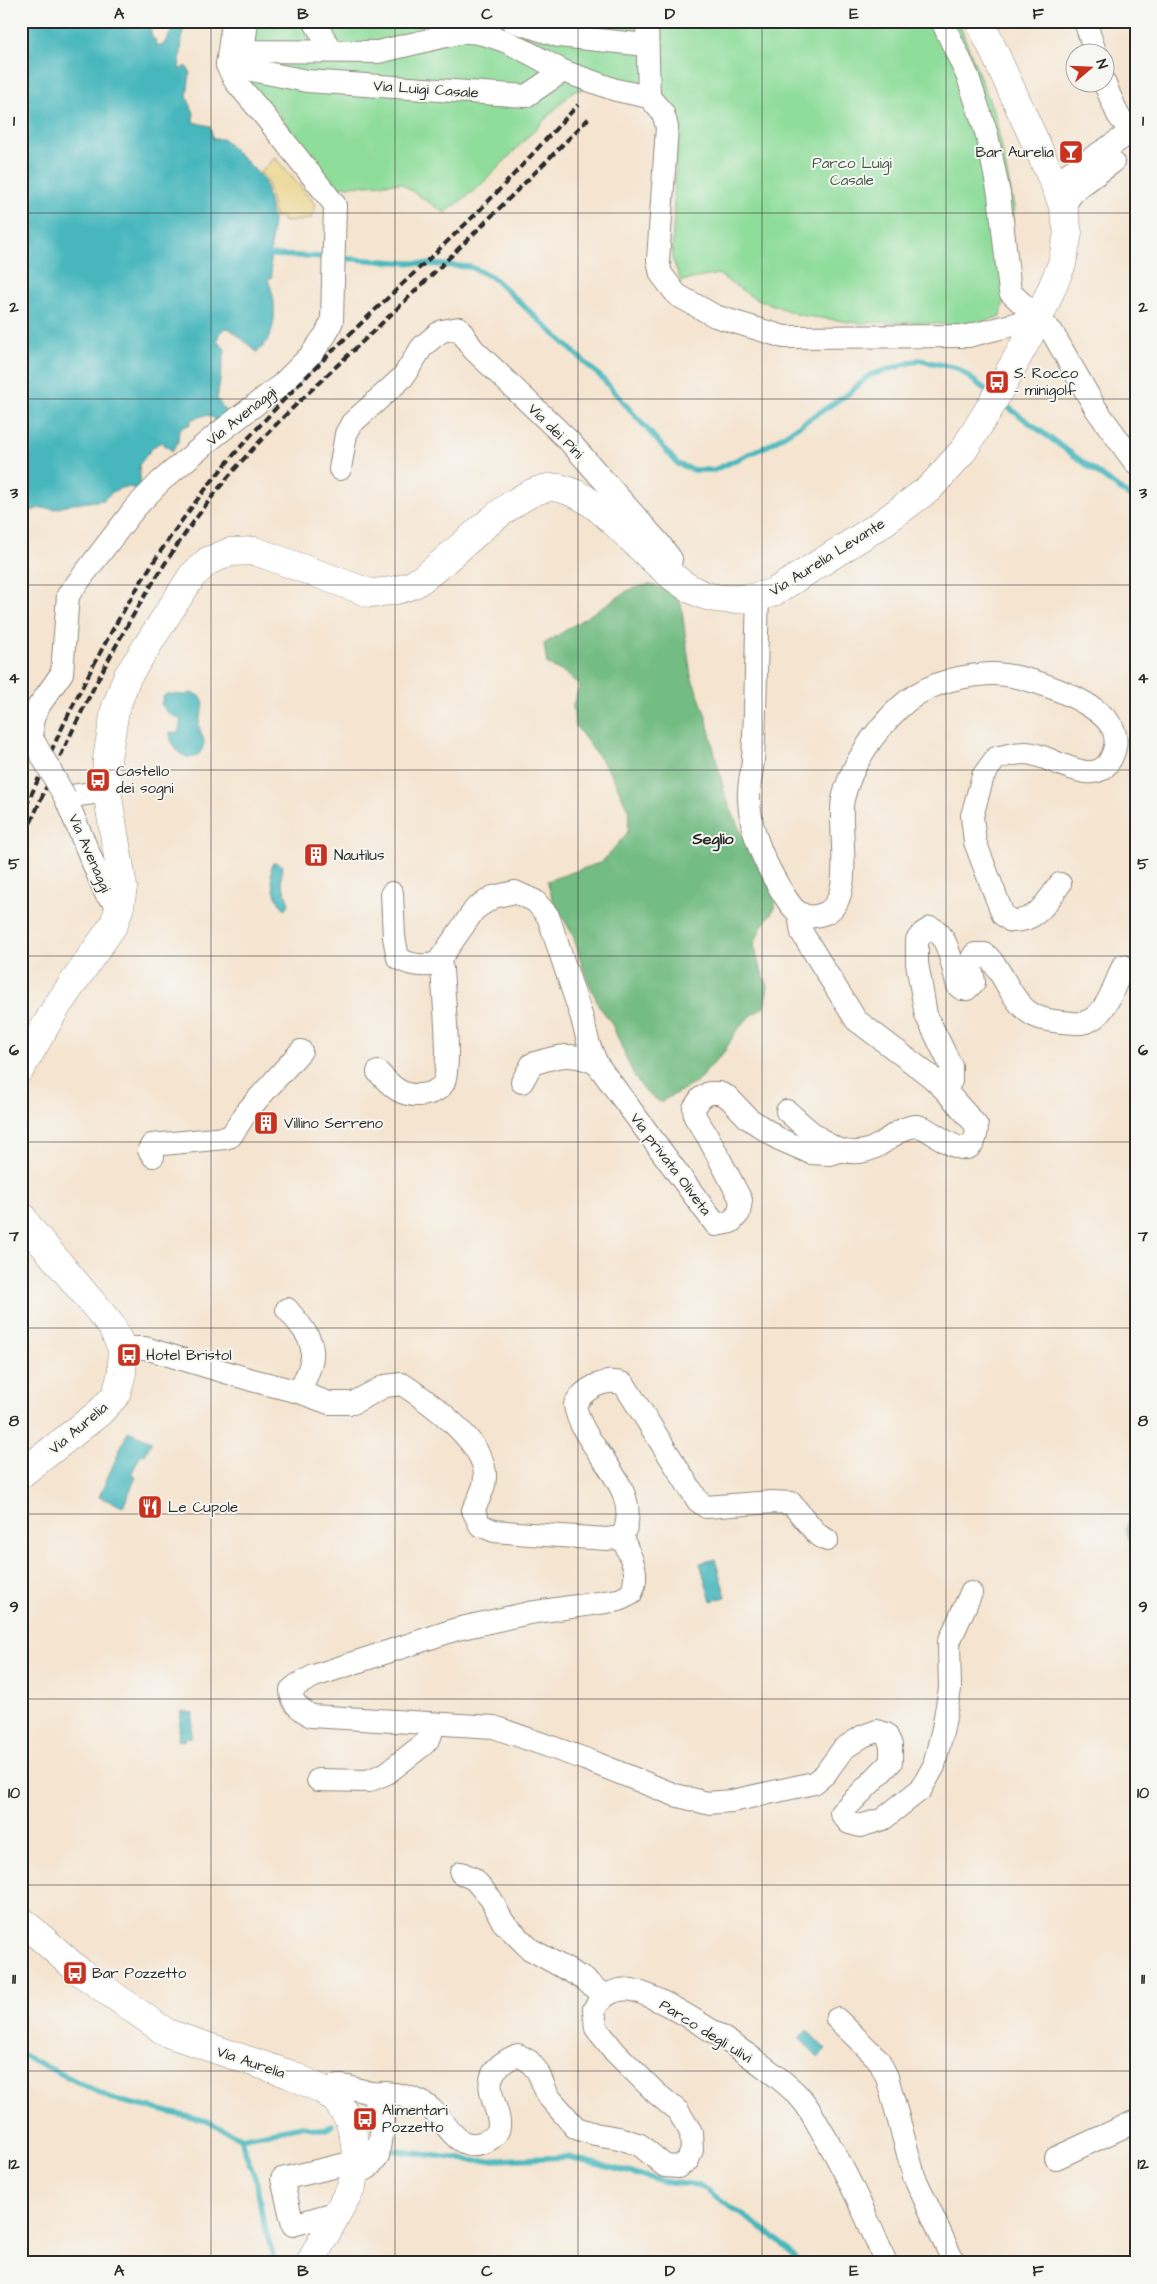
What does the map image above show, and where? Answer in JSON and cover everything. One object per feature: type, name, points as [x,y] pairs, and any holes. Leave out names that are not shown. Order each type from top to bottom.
[{"type":"main road","name":"Via Aurelia Levante","points":[[21,1068],[57,1006],[114,924],[120,906],[123,887],[107,791],[107,759],[115,710],[127,677],[192,576],[208,561],[230,552],[255,551],[370,593],[389,592],[411,585],[422,579],[445,562],[505,508],[521,497],[539,489],[557,487],[580,495],[595,504],[668,572],[707,596],[758,598],[774,592],[877,528],[930,488],[963,451],[990,407],[1039,318],[1062,264],[1068,233],[1058,194],[980,21]]},
{"type":"main road","points":[[21,1215],[31,1230],[112,1325],[122,1361]]},
{"type":"main road","name":"Via Aurelia","points":[[21,1474],[99,1413],[116,1396],[122,1361]]},
{"type":"main road","name":"Via Aurelia","points":[[21,1920],[79,1970],[167,2033],[289,2074],[323,2090],[336,2100],[349,2119],[365,2156]]},
{"type":"main road","points":[[310,2263],[352,2186],[365,2156]]},
{"type":"street","points":[[227,65],[233,21]]},
{"type":"street","points":[[247,21],[242,51],[331,50],[358,53],[378,52],[459,26],[509,44],[564,71],[616,90],[648,97],[663,113],[666,127],[658,260],[661,274],[677,296],[715,316],[784,337],[968,336],[1039,318]]},
{"type":"street","points":[[314,21],[331,50]]},
{"type":"street","points":[[509,44],[512,21],[559,36],[648,45]]},
{"type":"street","points":[[647,21],[648,97]]},
{"type":"street","points":[[942,21],[968,77],[987,135],[999,194],[1010,292],[1052,332],[1096,410],[1136,464]]},
{"type":"street","points":[[1085,21],[1092,42]]},
{"type":"street","name":"Via Luigi Casale","points":[[227,65],[307,80],[526,96],[564,71]]},
{"type":"street","name":"Via Avenaggi","points":[[120,906],[106,894],[65,797],[33,740],[32,721],[38,707],[62,673],[68,595],[141,501],[216,435],[281,385],[310,356],[326,334],[332,321],[335,205],[235,81],[227,65]]},
{"type":"street","points":[[1108,92],[1118,115],[1125,124],[1136,125]]},
{"type":"street","points":[[1058,194],[1136,129]]},
{"type":"street","points":[[1058,194],[1075,190],[1136,147]]},
{"type":"street","name":"Via dei Pini","points":[[340,469],[346,434],[352,423],[403,377],[422,347],[442,331],[459,328],[473,349],[569,441],[659,543],[671,558],[668,572]]},
{"type":"street","points":[[758,598],[753,761],[749,798],[751,821],[768,870],[798,913],[802,932],[856,1020],[944,1089],[976,1126],[976,1136],[967,1147],[952,1146],[921,1126],[914,1126],[900,1131],[865,1153],[840,1151],[819,1139],[787,1111]]},
{"type":"street","points":[[798,913],[813,918],[828,913],[838,902],[843,876],[842,802],[849,781],[867,746],[900,707],[925,690],[942,681],[991,673],[1035,682],[1072,695],[1106,719],[1115,735],[1115,751],[1107,766],[1100,770],[1078,771],[1026,753],[996,758],[982,776],[972,816],[976,842],[1003,915],[1011,920],[1028,919],[1043,908],[1060,884]]},
{"type":"street","name":"Via Avenaggi","points":[[65,797],[107,791]]},
{"type":"street","points":[[392,893],[394,937],[398,958],[406,963],[433,965],[438,962],[475,909],[493,897],[515,892],[535,901],[548,916],[582,1018],[589,1045],[597,1064]]},
{"type":"street","points":[[944,1089],[951,1082],[951,1066],[926,1015],[917,963],[917,940],[927,930],[931,928],[940,932],[947,947],[958,986],[962,989],[967,988],[974,982],[970,962],[975,954],[985,954],[992,960],[1003,981],[1025,1010],[1040,1019],[1082,1023],[1095,1018],[1106,1005],[1123,966]]},
{"type":"street","points":[[378,1072],[392,1088],[410,1096],[423,1096],[443,1084],[446,1070],[446,1047],[442,969],[438,962]]},
{"type":"street","points":[[153,1156],[149,1150],[152,1146],[231,1136],[248,1110],[301,1051]]},
{"type":"street","points":[[522,1082],[532,1064],[555,1057],[581,1056],[597,1064]]},
{"type":"street","name":"Via privata Oliveta","points":[[597,1064],[716,1225],[731,1222],[739,1213],[741,1200],[717,1152],[695,1117],[694,1108],[701,1098],[709,1093],[719,1093],[728,1097],[762,1129],[787,1143],[812,1153],[830,1154],[840,1151]]},
{"type":"street","points":[[287,1309],[308,1333],[313,1345],[310,1367],[299,1392]]},
{"type":"street","points":[[122,1361],[145,1348],[299,1392],[328,1403],[353,1403],[385,1386],[402,1384],[433,1405],[462,1432],[479,1458],[485,1477],[473,1510],[480,1525],[494,1531],[521,1534],[607,1539],[622,1537]]},
{"type":"street","points":[[622,1537],[627,1528],[626,1506],[618,1481],[590,1438],[577,1415],[575,1405],[586,1390],[614,1380],[624,1384],[698,1501],[706,1507],[772,1502],[791,1503],[818,1535],[827,1540]]},
{"type":"street","points":[[622,1537],[636,1571],[637,1582],[631,1594],[619,1600],[529,1613],[458,1629],[314,1676],[291,1690],[291,1698],[299,1708],[311,1716],[494,1728],[585,1759],[675,1795],[707,1803],[732,1801],[814,1783],[825,1774],[843,1749],[863,1736],[877,1731],[886,1734],[892,1745],[891,1762],[841,1813],[849,1823],[860,1826],[883,1818],[921,1789],[934,1766],[950,1688],[949,1642],[971,1592]]},
{"type":"street","points":[[318,1780],[368,1781],[387,1773],[424,1744],[430,1737],[434,1724]]},
{"type":"street","points":[[323,2090],[336,2086],[347,2086],[372,2094],[388,2093],[419,2101],[435,2110],[455,2137],[465,2144],[480,2144],[493,2137],[499,2127],[498,2113],[491,2097],[489,2081],[493,2070],[504,2060],[518,2055],[529,2061],[538,2072],[548,2096],[576,2128],[640,2145],[665,2166],[678,2167],[688,2160],[692,2150],[691,2132],[678,2111],[656,2093],[615,2052],[596,2028],[594,2009],[604,1996],[584,1979],[530,1949],[503,1922],[491,1899],[474,1879],[461,1873]]},
{"type":"street","name":"Parco degli ulivi","points":[[604,1996],[618,1990],[631,1990],[656,1999],[696,2021],[786,2082],[804,2101],[828,2142],[850,2182],[886,2263]]},
{"type":"street","points":[[837,2019],[878,2059],[887,2077],[914,2176],[954,2263]]},
{"type":"street","points":[[338,2212],[293,2225],[282,2179],[365,2156],[383,2120],[372,2094]]},
{"type":"street","points":[[1056,2158],[1136,2120]]},
{"type":"green space","name":"Parco Luigi Casale","points":[[242,21],[958,21],[995,115],[1014,207],[1008,271],[1001,316],[970,326],[911,322],[857,323],[799,315],[752,297],[718,274],[681,281],[672,258],[677,125],[673,107],[657,94],[630,83],[573,91],[480,186],[445,213],[400,183],[332,187],[274,107],[239,77]]},
{"type":"green space","points":[[649,584],[668,590],[681,604],[691,676],[705,713],[725,795],[741,833],[775,888],[775,908],[762,926],[754,944],[759,965],[768,986],[764,1007],[748,1018],[735,1033],[724,1052],[696,1083],[660,1102],[645,1091],[634,1076],[611,1022],[599,1006],[584,971],[573,935],[553,901],[547,881],[602,862],[628,832],[629,812],[612,775],[575,725],[573,705],[580,685],[565,673],[547,664],[544,644],[629,590]]},
{"type":"green space","points":[[1136,1503],[1136,1562],[1126,1528]]},
{"type":"sand","points":[[275,158],[314,203],[314,215],[311,216],[311,219],[284,222],[281,216],[275,218],[267,181],[260,172]]},
{"type":"water","points":[[21,21],[155,21],[150,25],[152,38],[156,40],[155,45],[163,45],[177,23],[183,30],[179,70],[186,66],[190,72],[187,97],[194,113],[193,122],[210,126],[213,139],[224,139],[264,179],[273,220],[270,260],[272,277],[268,280],[273,299],[274,319],[269,337],[257,352],[230,329],[225,328],[219,334],[217,341],[225,349],[217,399],[228,415],[216,423],[214,418],[206,415],[192,419],[190,424],[179,430],[178,442],[172,451],[161,442],[153,447],[139,465],[141,486],[135,489],[126,487],[118,489],[104,500],[73,504],[55,509],[40,508],[28,512],[21,522]]},
{"type":"water","points":[[190,693],[198,695],[204,702],[199,726],[204,742],[197,756],[191,757],[180,753],[171,740],[170,732],[176,733],[179,731],[181,720],[167,712],[161,704],[163,697],[167,694],[186,695]]},
{"type":"water","points":[[276,862],[283,866],[281,880],[289,904],[286,909],[279,902],[272,882],[272,864]]},
{"type":"water","points":[[128,1431],[152,1441],[145,1455],[141,1454],[131,1475],[136,1477],[123,1507],[99,1497]]},
{"type":"water","points":[[715,1559],[726,1597],[711,1601],[700,1563]]},
{"type":"water","points":[[21,1684],[29,1687],[29,1720],[21,1716]]},
{"type":"water","points":[[181,1711],[193,1713],[191,1738],[186,1737],[185,1741],[178,1740]]},
{"type":"water","points":[[807,2030],[826,2050],[818,2058],[799,2038]]},
{"type":"waterway","points":[[270,255],[328,257]]},
{"type":"waterway","points":[[337,258],[471,267],[492,277],[602,378],[678,464],[694,470],[714,470],[769,445],[848,394],[870,375],[919,360],[957,368],[990,393]]},
{"type":"waterway","points":[[1001,402],[1136,501]]},
{"type":"waterway","points":[[21,2054],[112,2099],[207,2121],[240,2138],[302,2126],[325,2130],[332,2125]]},
{"type":"waterway","points":[[240,2138],[257,2183],[262,2216],[275,2263]]},
{"type":"waterway","points":[[390,2150],[476,2161],[568,2157],[671,2183],[699,2185],[772,2235],[801,2263]]},
{"type":"railway","points":[[21,818],[62,728],[107,640],[158,556],[216,476],[301,382],[470,219],[578,105]]},
{"type":"railway","points":[[21,845],[63,751],[108,660],[160,572],[188,529],[219,488],[237,466],[297,403],[434,273],[591,116]]},
{"type":"place","name":"Bar Aurelia","points":[[1071,152]]},
{"type":"place","name":"S. Rocco - minigolf","points":[[997,382]]},
{"type":"place","name":"Castello dei sogni","points":[[98,780]]},
{"type":"place","name":"Nautilus","points":[[316,855]]},
{"type":"place","name":"Villino Serreno","points":[[266,1123]]},
{"type":"place","name":"Hotel Bristol","points":[[129,1355]]},
{"type":"place","name":"Le Cupole","points":[[150,1507]]},
{"type":"place","name":"Bar Pozzetto","points":[[75,1973]]},
{"type":"place","name":"Alimentari Pozzetto","points":[[365,2119]]},
{"type":"district","name":"Seglio","points":[[713,838]]}]
